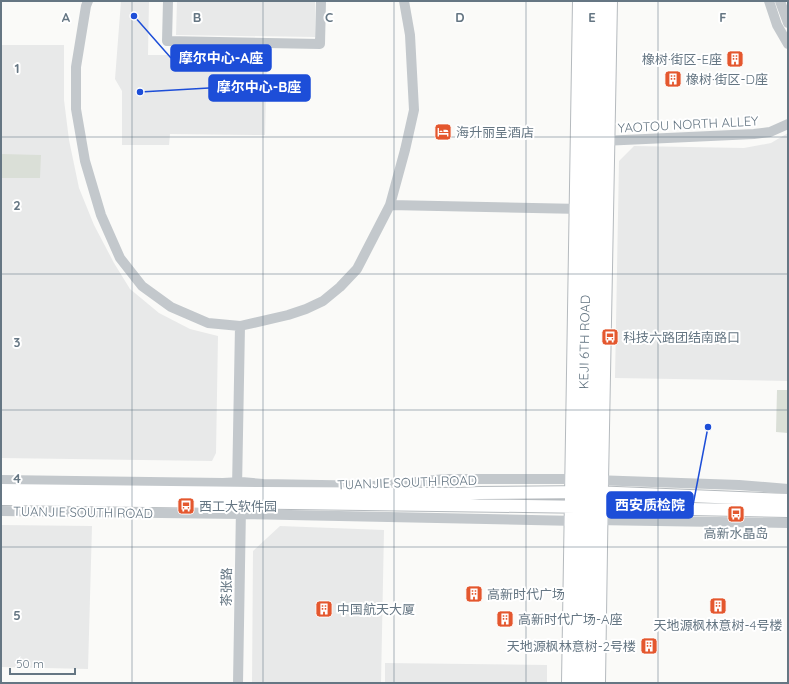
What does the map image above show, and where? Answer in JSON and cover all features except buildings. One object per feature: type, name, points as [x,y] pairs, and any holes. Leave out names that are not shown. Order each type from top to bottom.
[{"type":"main road","points":[[580,1],[586,209],[586,520],[599,683]]},
{"type":"main road","name":"KEJI 6TH ROAD","points":[[590,1],[598,141]]},
{"type":"main road","name":"KEJI 6TH ROAD","points":[[588,683],[586,520],[586,209],[598,141],[600,1]]},
{"type":"main road","points":[[586,486],[598,141],[611,1]]},
{"type":"main road","name":"TUANJIE SOUTH ROAD","points":[[1,498],[239,498],[461,494],[586,486],[788,500]]},
{"type":"main road","name":"TUANJIE SOUTH ROAD","points":[[1,490],[239,498],[788,511]]},
{"type":"main road","points":[[568,683],[586,520]]},
{"type":"main road","name":"KEJI 6TH ROAD","points":[[578,683],[586,520]]},
{"type":"street","points":[[88,1],[76,67],[76,109],[85,161],[101,215],[120,258],[142,286],[171,306],[208,323],[240,326],[288,315],[323,301],[340,287],[357,269],[390,205],[414,110],[410,35],[404,1]]},
{"type":"street","points":[[168,1],[168,41],[320,44],[321,1]]},
{"type":"street","points":[[770,1],[777,25],[788,44]]},
{"type":"street","points":[[780,1],[788,24]]},
{"type":"street","name":"YAOTOU NORTH ALLEY","points":[[598,141],[754,134],[770,132],[788,124]]},
{"type":"street","points":[[390,205],[586,209]]},
{"type":"street","name":"茶张路","points":[[238,683],[240,326]]},
{"type":"street","name":"TUANJIE SOUTH ROAD","points":[[1,480],[223,483],[239,498]]},
{"type":"street","name":"TUANJIE SOUTH ROAD","points":[[586,486],[739,485],[788,489]]},
{"type":"street","name":"TUANJIE SOUTH ROAD","points":[[1,511],[239,498],[586,520],[788,523]]},
{"type":"shaded area","points":[[121,1],[149,1],[148,55],[267,55],[265,135],[170,134],[169,145],[122,145],[122,91],[115,79]]},
{"type":"shaded area","points":[[177,1],[315,1],[315,37],[176,35]]},
{"type":"shaded area","points":[[1,45],[64,45],[64,100],[69,140],[79,188],[94,225],[114,263],[130,289],[159,313],[190,329],[218,336],[216,453],[212,461],[1,458]]},
{"type":"shaded area","points":[[788,133],[788,381],[615,378],[619,161],[634,146],[744,148],[771,143]]},
{"type":"shaded area","points":[[1,154],[41,155],[40,178],[1,178]]},
{"type":"shaded area","points":[[777,390],[788,390],[788,433],[776,432]]},
{"type":"shaded area","points":[[1,525],[92,526],[88,669],[1,667]]},
{"type":"shaded area","points":[[280,526],[384,530],[381,683],[252,683],[253,551]]},
{"type":"shaded area","points":[[385,663],[547,665],[547,683],[385,683]]},
{"type":"place","name":"摩尔中心-A座","points":[[134,16]]},
{"type":"place","name":"橡树·街区-E座","points":[[735,59]]},
{"type":"place","name":"橡树·街区-D座","points":[[673,79]]},
{"type":"place","name":"摩尔中心-B座","points":[[140,92]]},
{"type":"place","name":"海升丽呈酒店","points":[[443,132]]},
{"type":"place","name":"科技六路团结南路口","points":[[610,337]]},
{"type":"place","name":"西安质检院","points":[[708,427]]},
{"type":"place","name":"西工大软件园","points":[[186,506]]},
{"type":"place","name":"高新水晶岛","points":[[736,514]]},
{"type":"place","name":"高新时代广场","points":[[474,594]]},
{"type":"place","name":"天地源枫林意树-4号楼","points":[[718,606]]},
{"type":"place","name":"中国航天大厦","points":[[324,609]]},
{"type":"place","name":"高新时代广场-A座","points":[[505,619]]},
{"type":"place","name":"天地源枫林意树-2号楼","points":[[649,646]]}]
